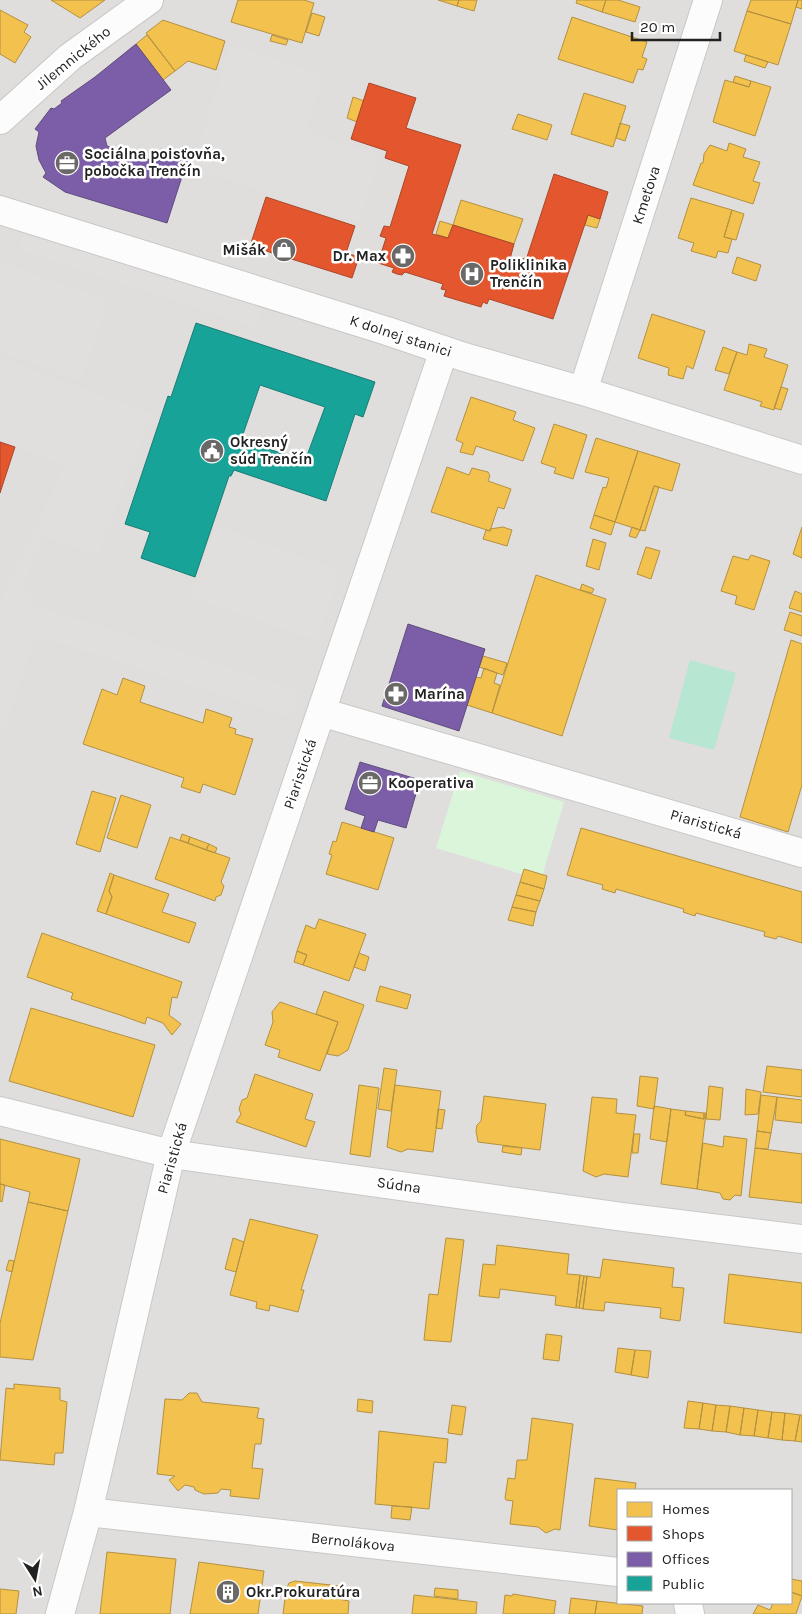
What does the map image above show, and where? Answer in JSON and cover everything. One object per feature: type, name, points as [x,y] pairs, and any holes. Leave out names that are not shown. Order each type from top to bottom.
[{"type":"street","name":"Jilemnického","points":[[0,120],[70,57],[149,0]]},
{"type":"street","name":"Kmeťova","points":[[584,391],[708,0]]},
{"type":"street","name":"K dolnej stanici","points":[[0,210],[444,350],[584,391],[802,460]]},
{"type":"street","name":"Piaristická","points":[[60,1614],[88,1512],[171,1154],[444,350]]},
{"type":"street","name":"Piaristická","points":[[321,712],[802,853]]},
{"type":"street","name":"Súdna","points":[[0,1111],[171,1154],[802,1239]]},
{"type":"street","name":"Bernolákova","points":[[88,1512],[617,1572]]},
{"type":"shaded area","points":[[0,0],[802,0],[802,1614],[0,1614]]},
{"type":"shaded area","points":[[231,45],[323,75],[305,132],[380,157],[359,222],[191,168]]},
{"type":"shaded area","points":[[28,218],[266,293],[256,327],[19,250]]},
{"type":"shaded area","points":[[0,262],[109,301],[80,381],[0,352]]},
{"type":"shaded area","points":[[0,358],[152,414],[98,555],[42,536],[24,587],[34,605],[300,691],[293,718],[36,635],[0,740],[0,602],[65,465],[0,441]]},
{"type":"shaded area","points":[[216,526],[341,571],[316,640],[191,598]]},
{"type":"green space","points":[[690,660],[736,673],[714,750],[669,738]]},
{"type":"green space","points":[[460,771],[564,802],[541,880],[436,848]]},
{"type":"building: Homes","points":[[51,0],[105,0],[80,18]]},
{"type":"building: Homes","points":[[238,0],[304,0],[314,3],[302,43],[231,22]]},
{"type":"building: Homes","points":[[438,0],[459,0],[457,6]]},
{"type":"building: Homes","points":[[459,0],[477,0],[474,11],[457,6]]},
{"type":"building: Homes","points":[[577,0],[606,0],[602,12],[576,3]]},
{"type":"building: Homes","points":[[606,0],[618,0],[640,7],[635,22],[602,12]]},
{"type":"building: Homes","points":[[751,0],[798,0],[791,24],[747,11]]},
{"type":"building: Homes","points":[[798,0],[802,0],[802,9],[796,7]]},
{"type":"building: Homes","points":[[0,10],[28,25],[24,32],[31,37],[15,63],[0,54]]},
{"type":"building: Homes","points":[[747,11],[791,24],[778,65],[734,51]]},
{"type":"building: Homes","points":[[312,13],[325,17],[319,36],[306,32]]},
{"type":"building: Homes","points":[[572,17],[647,42],[642,57],[647,59],[643,70],[638,69],[633,83],[558,59]]},
{"type":"building: Homes","points":[[163,20],[225,41],[216,70],[188,61],[175,71],[146,33]]},
{"type":"building: Homes","points":[[147,35],[175,71],[163,80],[136,44]]},
{"type":"building: Homes","points":[[272,35],[288,40],[286,45],[270,41]]},
{"type":"building: Homes","points":[[746,55],[768,62],[765,68],[744,61]]},
{"type":"building: Homes","points":[[735,76],[751,81],[749,87],[733,82]]},
{"type":"building: Homes","points":[[725,80],[749,87],[751,81],[771,87],[755,136],[713,122]]},
{"type":"building: Homes","points":[[584,93],[626,106],[613,147],[571,134]]},
{"type":"building: Homes","points":[[353,97],[364,101],[357,122],[347,118]]},
{"type":"building: Homes","points":[[518,114],[552,125],[547,140],[512,129]]},
{"type":"building: Homes","points":[[620,123],[630,126],[625,141],[616,138]]},
{"type":"building: Homes","points":[[729,143],[746,149],[743,157],[760,162],[753,181],[760,183],[753,204],[693,185],[701,163],[703,163],[704,154],[710,145],[727,151]]},
{"type":"building: Homes","points":[[691,198],[732,210],[724,237],[732,239],[728,253],[718,251],[716,258],[691,251],[694,243],[678,238]]},
{"type":"building: Homes","points":[[461,200],[523,219],[514,244],[453,225]]},
{"type":"building: Homes","points":[[732,210],[744,214],[736,240],[724,237]]},
{"type":"building: Homes","points":[[588,215],[600,219],[597,228],[585,225]]},
{"type":"building: Homes","points":[[440,221],[453,225],[448,238],[436,234]]},
{"type":"building: Homes","points":[[737,257],[761,265],[756,281],[732,273]]},
{"type":"building: Homes","points":[[652,314],[705,331],[693,369],[687,366],[683,379],[668,375],[669,368],[638,358]]},
{"type":"building: Homes","points":[[749,344],[767,349],[764,357],[788,365],[774,410],[760,406],[762,402],[724,390],[737,352],[747,355]]},
{"type":"building: Homes","points":[[723,347],[737,352],[729,374],[715,370]]},
{"type":"building: Homes","points":[[781,387],[788,389],[781,410],[774,408]]},
{"type":"building: Homes","points":[[471,397],[516,412],[513,420],[535,428],[523,461],[476,446],[473,455],[460,452],[463,443],[456,440]]},
{"type":"building: Homes","points":[[554,424],[587,435],[573,479],[554,473],[556,468],[541,463]]},
{"type":"building: Homes","points":[[596,438],[638,451],[615,522],[594,515],[603,487],[606,488],[609,478],[585,472]]},
{"type":"building: Homes","points":[[638,451],[680,464],[672,491],[654,486],[640,530],[615,522]]},
{"type":"building: Homes","points":[[447,467],[469,475],[472,468],[488,472],[490,476],[488,481],[511,489],[504,509],[498,507],[490,531],[431,512]]},
{"type":"building: Homes","points":[[654,486],[659,487],[645,531],[640,530]]},
{"type":"building: Homes","points":[[594,515],[615,522],[611,535],[590,528]]},
{"type":"building: Homes","points":[[503,527],[512,530],[507,546],[483,539],[486,530],[490,531],[490,529]]},
{"type":"building: Homes","points":[[632,527],[640,530],[636,538],[629,536]]},
{"type":"building: Homes","points":[[802,527],[802,558],[793,554]]},
{"type":"building: Homes","points":[[593,539],[606,543],[599,570],[586,566]]},
{"type":"building: Homes","points":[[646,547],[660,551],[651,579],[637,574]]},
{"type":"building: Homes","points":[[751,555],[770,561],[754,610],[735,604],[737,596],[721,591],[733,556],[748,560]]},
{"type":"building: Homes","points":[[536,575],[606,599],[562,736],[492,713]]},
{"type":"building: Homes","points":[[582,584],[594,589],[592,593],[580,590]]},
{"type":"building: Homes","points":[[795,591],[802,594],[802,612],[789,608]]},
{"type":"building: Homes","points":[[790,612],[802,616],[802,636],[784,630]]},
{"type":"building: Homes","points":[[791,640],[802,644],[802,785],[788,832],[740,817]]},
{"type":"building: Homes","points":[[483,656],[507,663],[503,675],[479,667]]},
{"type":"building: Homes","points":[[484,668],[497,673],[494,683],[500,685],[492,713],[467,705],[476,677],[481,678]]},
{"type":"building: Homes","points":[[123,678],[145,686],[140,702],[203,723],[206,709],[232,718],[229,727],[236,729],[235,734],[253,739],[235,795],[203,784],[200,793],[181,787],[184,778],[83,744],[102,689],[117,695]]},
{"type":"building: Homes","points":[[92,791],[116,798],[100,852],[76,844]]},
{"type":"building: Homes","points":[[121,795],[151,805],[137,848],[107,838]]},
{"type":"building: Homes","points":[[342,822],[394,838],[378,890],[326,874],[332,855],[329,854],[333,841],[336,842]]},
{"type":"building: Homes","points":[[581,828],[802,892],[802,943],[778,936],[776,939],[764,936],[765,932],[696,913],[695,916],[683,912],[684,909],[616,889],[615,893],[602,889],[603,885],[567,875]]},
{"type":"building: Homes","points":[[182,834],[190,837],[188,843],[180,840]]},
{"type":"building: Homes","points":[[170,837],[230,858],[221,882],[224,886],[221,895],[216,897],[215,901],[155,879]]},
{"type":"building: Homes","points":[[190,837],[209,844],[206,850],[188,843]]},
{"type":"building: Homes","points":[[209,844],[217,848],[215,853],[206,850]]},
{"type":"building: Homes","points":[[524,869],[547,876],[544,889],[520,882]]},
{"type":"building: Homes","points":[[110,873],[114,875],[109,891],[112,897],[106,914],[97,911]]},
{"type":"building: Homes","points":[[114,875],[169,894],[162,912],[196,923],[189,943],[106,914],[112,897],[109,891]]},
{"type":"building: Homes","points":[[520,882],[544,889],[540,901],[516,895]]},
{"type":"building: Homes","points":[[516,895],[540,901],[536,912],[512,907]]},
{"type":"building: Homes","points":[[512,907],[536,912],[533,926],[508,920]]},
{"type":"building: Homes","points":[[319,919],[366,934],[349,981],[303,965],[307,955],[297,951],[306,925],[315,929]]},
{"type":"building: Homes","points":[[42,933],[182,982],[177,998],[172,997],[169,1015],[181,1024],[172,1035],[163,1023],[147,1017],[145,1024],[71,999],[73,993],[27,977]]},
{"type":"building: Homes","points":[[297,951],[307,955],[303,965],[294,962]]},
{"type":"building: Homes","points":[[359,953],[369,957],[365,971],[354,967]]},
{"type":"building: Homes","points":[[380,986],[411,995],[407,1009],[376,1001]]},
{"type":"building: Homes","points":[[324,991],[364,1005],[348,1050],[338,1056],[327,1054],[338,1022],[316,1014]]},
{"type":"building: Homes","points":[[280,1002],[338,1022],[320,1071],[278,1057],[280,1050],[265,1045],[273,1022],[272,1012]]},
{"type":"building: Homes","points":[[31,1008],[155,1045],[133,1117],[9,1081]]},
{"type":"building: Homes","points":[[767,1066],[802,1070],[802,1097],[763,1092]]},
{"type":"building: Homes","points":[[384,1068],[397,1070],[391,1111],[378,1109]]},
{"type":"building: Homes","points":[[255,1074],[313,1094],[305,1119],[315,1122],[306,1147],[236,1122],[241,1114],[239,1109],[242,1100],[247,1098]]},
{"type":"building: Homes","points":[[640,1076],[658,1078],[654,1109],[637,1106]]},
{"type":"building: Homes","points":[[359,1085],[379,1088],[370,1157],[350,1154]]},
{"type":"building: Homes","points":[[395,1085],[441,1091],[433,1152],[408,1149],[401,1152],[387,1147]]},
{"type":"building: Homes","points":[[709,1086],[723,1088],[720,1120],[706,1119]]},
{"type":"building: Homes","points":[[746,1089],[761,1092],[758,1114],[745,1115]]},
{"type":"building: Homes","points":[[761,1095],[777,1097],[771,1133],[757,1131]]},
{"type":"building: Homes","points":[[484,1096],[546,1104],[540,1150],[478,1142],[476,1131],[477,1125],[481,1121]]},
{"type":"building: Homes","points":[[592,1097],[617,1099],[616,1113],[636,1115],[628,1177],[604,1174],[596,1177],[583,1171]]},
{"type":"building: Homes","points":[[777,1097],[802,1100],[802,1123],[775,1120]]},
{"type":"building: Homes","points":[[654,1106],[671,1109],[667,1142],[650,1139]]},
{"type":"building: Homes","points":[[438,1109],[445,1110],[442,1129],[436,1128]]},
{"type":"building: Homes","points":[[671,1109],[686,1111],[685,1115],[704,1119],[704,1113],[706,1113],[697,1189],[661,1184]]},
{"type":"building: Homes","points":[[686,1111],[704,1113],[704,1119],[685,1115]]},
{"type":"building: Homes","points":[[757,1131],[771,1133],[768,1149],[755,1148]]},
{"type":"building: Homes","points":[[634,1134],[640,1134],[638,1153],[632,1153]]},
{"type":"building: Homes","points":[[724,1136],[747,1139],[741,1196],[735,1195],[730,1200],[723,1199],[720,1193],[697,1189],[703,1143],[723,1147]]},
{"type":"building: Homes","points":[[0,1139],[80,1159],[68,1211],[28,1202],[30,1192],[0,1184]]},
{"type":"building: Homes","points":[[503,1146],[522,1148],[521,1155],[502,1152]]},
{"type":"building: Homes","points":[[755,1148],[802,1154],[802,1203],[749,1197]]},
{"type":"building: Homes","points":[[0,1184],[5,1185],[2,1202],[0,1201]]},
{"type":"building: Homes","points":[[28,1202],[68,1211],[33,1360],[0,1357],[0,1323]]},
{"type":"building: Homes","points":[[250,1219],[318,1235],[301,1290],[304,1290],[298,1312],[270,1305],[269,1311],[256,1308],[257,1302],[230,1295]]},
{"type":"building: Homes","points":[[233,1238],[244,1242],[236,1272],[225,1269]]},
{"type":"building: Homes","points":[[446,1238],[464,1240],[451,1342],[424,1340],[429,1294],[438,1295]]},
{"type":"building: Homes","points":[[497,1245],[569,1254],[567,1274],[580,1275],[576,1308],[555,1305],[556,1296],[500,1289],[499,1298],[479,1296],[483,1264],[495,1265]]},
{"type":"building: Homes","points":[[603,1259],[674,1268],[672,1287],[684,1288],[680,1321],[660,1318],[661,1308],[605,1302],[604,1311],[583,1309],[587,1276],[600,1278]]},
{"type":"building: Homes","points":[[9,1260],[14,1261],[12,1272],[6,1270]]},
{"type":"building: Homes","points":[[729,1274],[802,1283],[802,1333],[724,1323]]},
{"type":"building: Homes","points":[[580,1275],[584,1276],[579,1308],[576,1308]]},
{"type":"building: Homes","points":[[584,1276],[587,1276],[583,1309],[579,1308]]},
{"type":"building: Homes","points":[[546,1334],[562,1336],[559,1361],[543,1359]]},
{"type":"building: Homes","points":[[618,1348],[635,1350],[631,1375],[615,1372]]},
{"type":"building: Homes","points":[[635,1350],[651,1351],[648,1378],[631,1375]]},
{"type":"building: Homes","points":[[14,1384],[60,1388],[60,1400],[67,1402],[63,1453],[55,1453],[54,1465],[0,1460],[6,1388],[14,1389]]},
{"type":"building: Homes","points":[[189,1393],[197,1393],[202,1402],[259,1408],[257,1418],[264,1419],[261,1444],[255,1444],[252,1468],[263,1469],[259,1499],[230,1496],[231,1490],[221,1489],[218,1493],[204,1494],[195,1490],[194,1487],[185,1485],[178,1491],[169,1480],[175,1476],[157,1474],[165,1399],[182,1400]]},
{"type":"building: Homes","points":[[358,1399],[373,1401],[372,1413],[357,1411]]},
{"type":"building: Homes","points":[[688,1401],[703,1403],[699,1429],[684,1428]]},
{"type":"building: Homes","points":[[703,1403],[716,1405],[712,1431],[699,1429]]},
{"type":"building: Homes","points":[[452,1405],[466,1407],[462,1435],[448,1433]]},
{"type":"building: Homes","points":[[716,1405],[730,1406],[726,1432],[712,1431]]},
{"type":"building: Homes","points":[[730,1406],[744,1408],[740,1435],[726,1432]]},
{"type":"building: Homes","points":[[744,1408],[758,1410],[754,1436],[740,1435]]},
{"type":"building: Homes","points":[[758,1410],[772,1412],[768,1438],[754,1436]]},
{"type":"building: Homes","points":[[772,1412],[785,1413],[782,1440],[768,1438]]},
{"type":"building: Homes","points":[[785,1413],[800,1415],[795,1441],[782,1440]]},
{"type":"building: Homes","points":[[800,1415],[802,1415],[802,1442],[795,1441]]},
{"type":"building: Homes","points":[[532,1418],[573,1424],[560,1530],[555,1529],[546,1533],[538,1527],[510,1524],[513,1501],[506,1500],[505,1498],[508,1478],[515,1479],[517,1460],[527,1460]]},
{"type":"building: Homes","points":[[379,1431],[448,1439],[446,1463],[434,1462],[429,1509],[375,1504]]},
{"type":"building: Homes","points":[[595,1478],[636,1483],[635,1489],[617,1489],[617,1530],[589,1526]]},
{"type":"building: Homes","points":[[392,1506],[412,1507],[410,1520],[391,1518]]},
{"type":"building: Homes","points":[[107,1552],[176,1559],[170,1614],[100,1614]]},
{"type":"building: Homes","name":"Okr.Prokuratúra","points":[[199,1562],[264,1571],[258,1614],[190,1614]]},
{"type":"building: Homes","points":[[792,1579],[802,1581],[802,1596],[792,1592]]},
{"type":"building: Homes","points":[[295,1581],[340,1586],[338,1599],[349,1601],[348,1614],[283,1614],[286,1590],[289,1583]]},
{"type":"building: Homes","points":[[435,1588],[458,1590],[458,1599],[434,1596]]},
{"type":"building: Homes","points":[[0,1589],[19,1591],[16,1614],[0,1614]]},
{"type":"building: Homes","points":[[792,1592],[802,1596],[796,1614],[753,1614],[758,1605],[770,1610],[773,1604],[792,1604]]},
{"type":"building: Homes","points":[[513,1594],[556,1601],[554,1614],[503,1614],[505,1595],[512,1596]]},
{"type":"building: Homes","points":[[414,1595],[477,1602],[476,1614],[412,1614]]},
{"type":"building: Homes","points":[[571,1598],[597,1601],[595,1614],[569,1614]]},
{"type":"building: Homes","points":[[597,1601],[643,1606],[642,1614],[595,1614]]},
{"type":"building: Shops","points":[[369,83],[416,98],[406,128],[461,145],[432,234],[448,238],[453,225],[514,244],[510,259],[519,261],[527,257],[554,174],[608,192],[600,219],[588,215],[553,319],[489,299],[487,304],[483,302],[481,307],[444,296],[446,290],[441,289],[443,284],[405,272],[402,275],[397,274],[392,272],[394,268],[378,263],[386,238],[380,236],[384,226],[390,227],[409,166],[385,158],[387,151],[351,139]]},
{"type":"building: Shops","points":[[266,197],[355,226],[346,253],[359,257],[352,278],[250,246]]},
{"type":"building: Shops","points":[[0,442],[15,447],[0,493]]},
{"type":"building: Offices","points":[[136,44],[171,90],[105,138],[107,146],[157,162],[161,149],[188,158],[167,223],[65,192],[43,177],[46,173],[39,160],[36,146],[39,132],[35,129],[51,108],[54,109],[62,103],[61,101]]},
{"type":"building: Offices","points":[[408,624],[485,649],[459,731],[382,706]]},
{"type":"building: Offices","points":[[360,762],[420,780],[406,828],[378,820],[374,832],[361,828],[365,816],[345,809]]},
{"type":"building: Public","name":"Okresný súd Trenčín","points":[[196,323],[375,382],[363,417],[355,414],[326,501],[234,470],[231,476],[229,476],[195,577],[141,558],[150,532],[125,524],[168,396],[171,397]],"holes":[[[260,385],[325,407],[305,461],[241,440]]]},
{"type":"place","name":"Sociálna poisťovňa, pobočka Trenčín","points":[[67,163]]},
{"type":"place","name":"Mišák","points":[[284,250]]},
{"type":"place","name":"Dr. Max","points":[[403,256]]},
{"type":"place","name":"Poliklinika Trenčín","points":[[472,274]]},
{"type":"place","name":"Okresný súd Trenčín","points":[[212,451]]},
{"type":"place","name":"Marína","points":[[396,694]]},
{"type":"place","name":"Kooperativa","points":[[370,783]]},
{"type":"place","name":"Okr.Prokuratúra","points":[[228,1592]]}]
